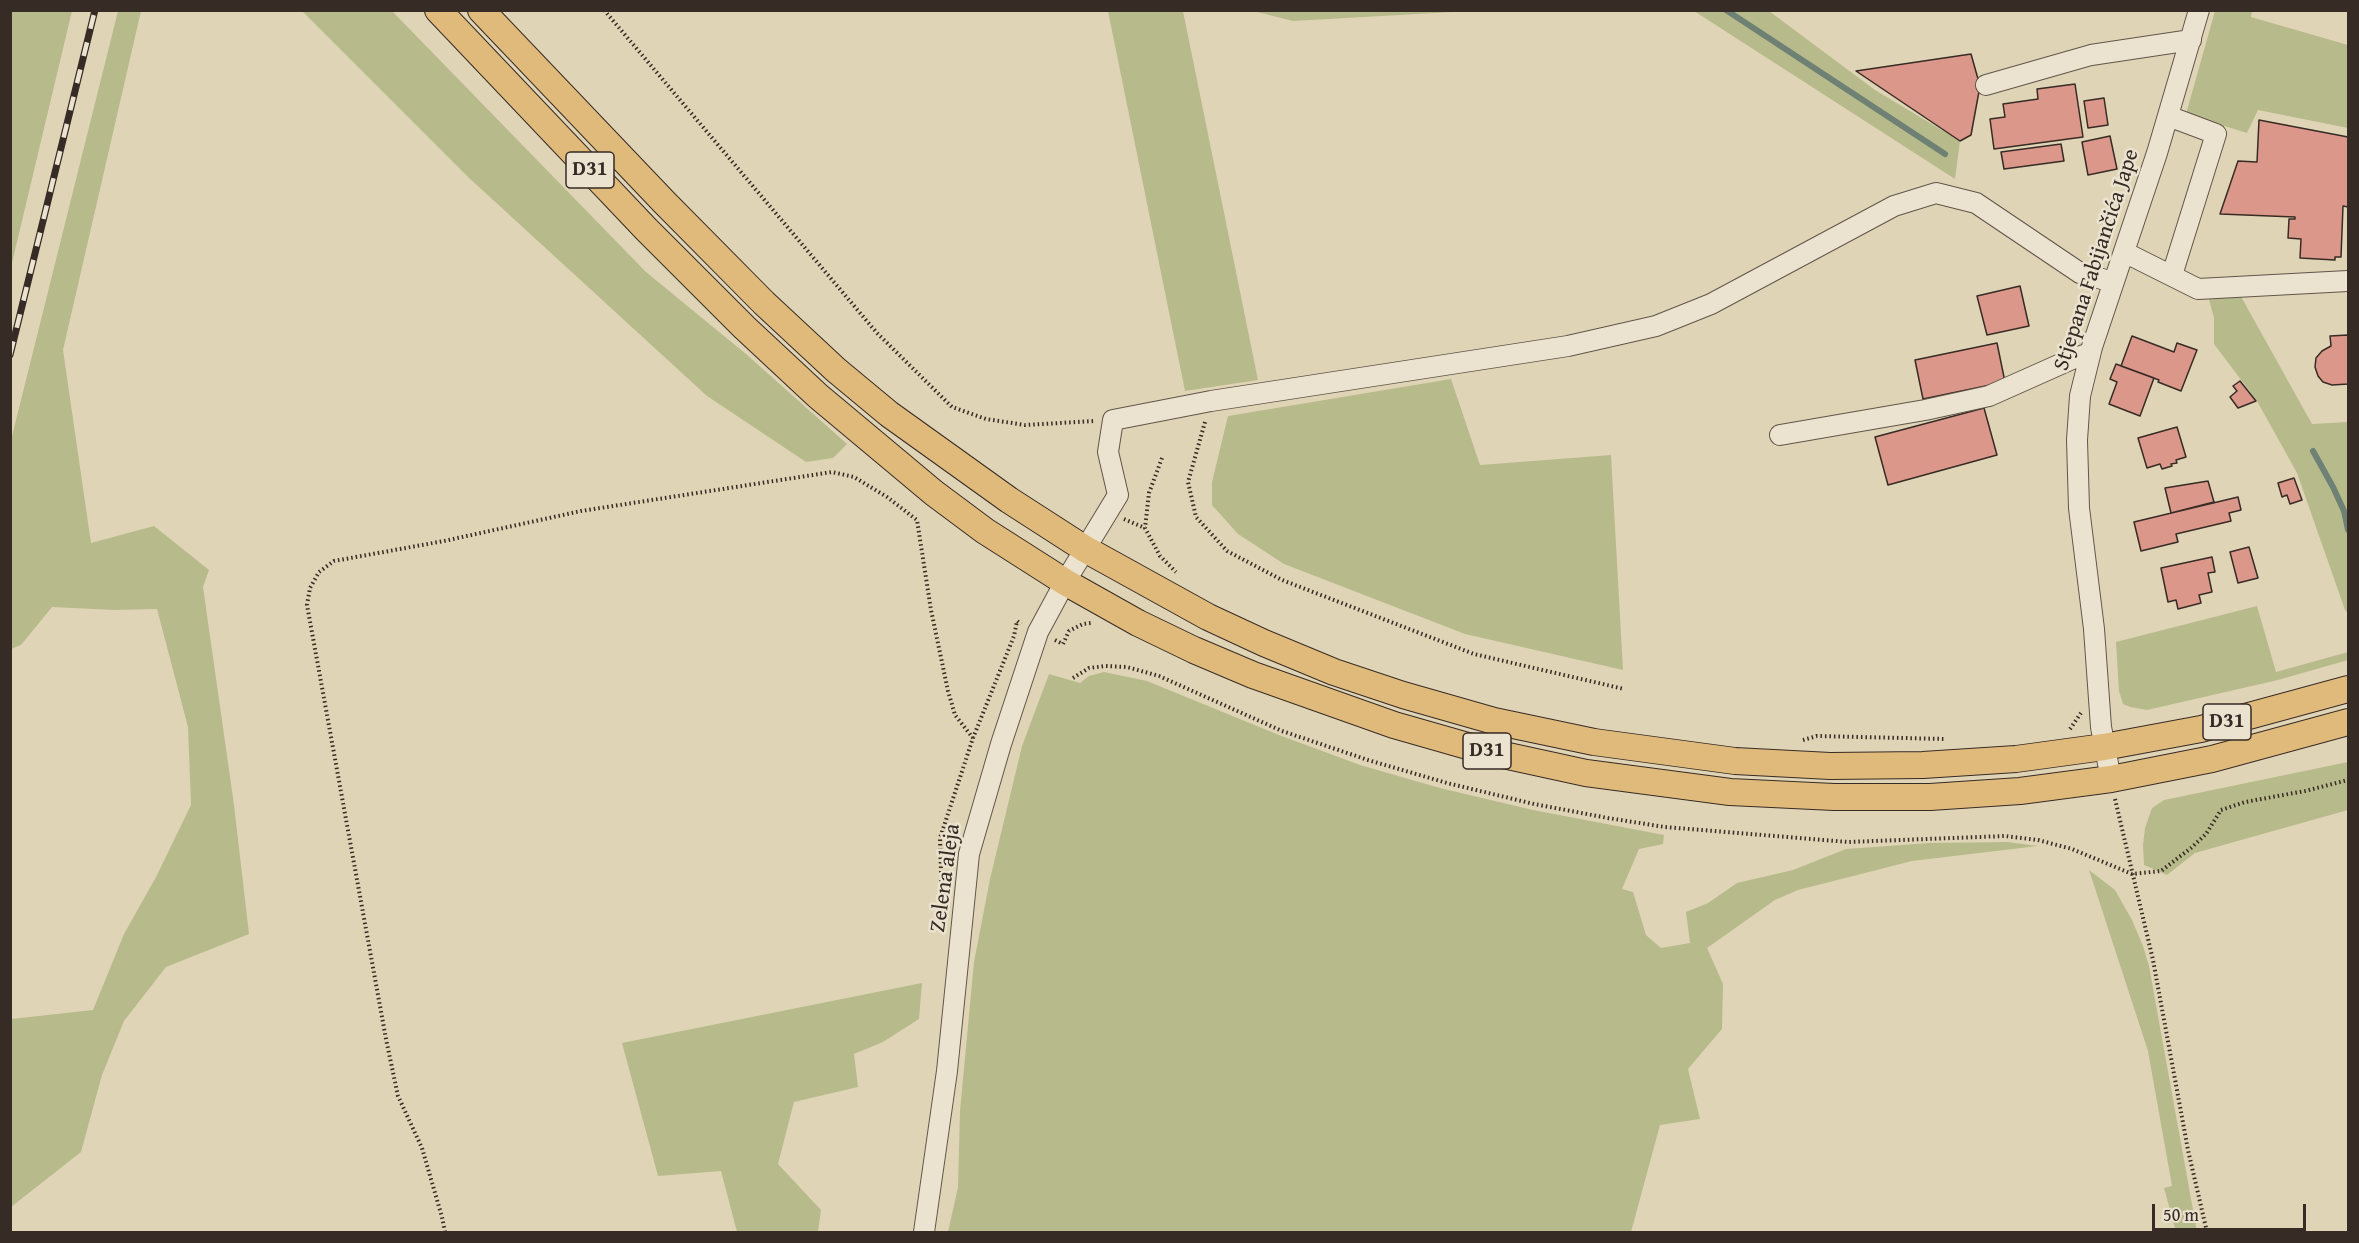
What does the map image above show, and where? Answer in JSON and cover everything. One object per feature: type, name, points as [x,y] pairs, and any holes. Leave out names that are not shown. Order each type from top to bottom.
[{"type":"main road","name":"D31","points":[[438,10],[647,230],[744,327],[818,396],[934,493],[985,531],[1065,582],[1138,622],[1194,650],[1326,702],[1394,725],[1485,751],[1586,773],[1719,791],[1834,797],[1930,797],[2020,791],[2110,779],[2212,759],[2349,723]]},
{"type":"main road","name":"D31","points":[[481,10],[689,228],[764,303],[836,370],[889,414],[958,464],[1085,549],[1208,616],[1264,643],[1334,672],[1402,695],[1494,721],[1594,742],[1735,761],[1830,766],[1923,765],[2016,759],[2104,747],[2201,729],[2349,689]]},
{"type":"street","name":"Stjepana Fabijančića Jape","points":[[2110,779],[2104,747],[2094,629],[2078,496],[2077,440],[2080,396],[2090,353],[2168,116],[2199,10]]},
{"type":"street","points":[[1986,85],[2091,55],[2191,40]]},
{"type":"street","points":[[2168,116],[2216,134],[2172,275]]},
{"type":"street","points":[[1113,420],[1211,401],[1568,346],[1656,326],[1710,304],[1894,206],[1936,193],[1976,203],[2080,273],[2113,282]]},
{"type":"street","points":[[2124,252],[2198,289],[2349,281]]},
{"type":"street","points":[[1780,435],[1925,410],[1989,396],[2090,353]]},
{"type":"street","name":"Zelena aleja","points":[[924,1233],[947,1071],[969,854],[1001,744],[1038,632],[1065,582],[1118,495],[1108,452],[1113,420]]},
{"type":"path","points":[[604,10],[877,333],[952,407],[986,418],[1025,425],[1113,420]]},
{"type":"path","points":[[1211,401],[1188,482],[1196,517],[1227,551],[1281,580],[1474,654],[1624,689]]},
{"type":"path","points":[[1162,458],[1149,493],[1145,528],[1160,555],[1178,573]]},
{"type":"path","points":[[445,1233],[422,1148],[398,1096],[386,1039],[307,605],[310,588],[319,572],[334,561],[444,541],[581,511],[832,472],[854,477],[887,497],[917,520],[931,610],[948,691],[955,715],[973,738]]},
{"type":"path","points":[[2068,731],[2080,730]]},
{"type":"path","points":[[1800,741],[1817,736],[1950,739]]},
{"type":"path","points":[[2110,779],[2153,960],[2188,1150],[2207,1233]]},
{"type":"path","points":[[2132,874],[2161,871],[2206,834],[2221,810],[2245,802],[2349,780]]},
{"type":"green space","points":[[10,11],[72,11],[11,267],[10,267]]},
{"type":"green space","points":[[118,11],[141,11],[63,350],[91,543],[154,526],[209,570],[203,587],[234,805],[249,934],[166,967],[124,1021],[102,1075],[81,1152],[11,1207],[11,1019],[93,1010],[124,934],[156,877],[191,805],[188,727],[157,609],[114,610],[52,607],[21,645],[11,649],[11,440]]},
{"type":"green space","points":[[302,11],[392,11],[646,272],[746,354],[847,444],[833,458],[806,462],[707,396],[468,177]]},
{"type":"green space","points":[[1108,11],[1183,11],[1258,380],[1185,391]]},
{"type":"green space","points":[[1253,11],[1471,11],[1293,21]]},
{"type":"green space","points":[[1694,11],[1769,11],[1875,90],[1960,141],[1955,179]]},
{"type":"green space","points":[[2215,11],[2252,11],[2251,17],[2348,45],[2348,128],[2258,110],[2247,133],[2186,114]]},
{"type":"green space","points":[[2239,293],[2312,424],[2348,422],[2348,613],[2297,473],[2257,401],[2214,344],[2214,318],[2208,296]]},
{"type":"green space","points":[[1451,379],[1480,465],[1611,455],[1623,670],[1465,634],[1284,564],[1238,534],[1212,505],[1212,482],[1228,416]]},
{"type":"green space","points":[[2257,606],[2276,672],[2348,652],[2348,660],[2278,680],[2147,710],[2123,704],[2119,691],[2116,642]]},
{"type":"green space","points":[[1104,672],[1147,681],[1279,735],[1360,765],[1440,788],[1533,810],[1664,835],[1663,844],[1639,849],[1622,889],[1633,892],[1646,935],[1661,948],[1690,943],[1686,912],[1708,903],[1737,883],[1793,870],[1846,849],[1930,843],[2007,842],[2038,846],[1912,861],[1798,890],[1775,900],[1707,948],[1723,984],[1722,1029],[1688,1069],[1700,1119],[1660,1125],[1631,1232],[948,1232],[958,1187],[960,1111],[974,962],[990,879],[1022,746],[1049,674],[1080,683],[1089,676]]},
{"type":"green space","points":[[2348,762],[2348,810],[2195,853],[2167,875],[2144,865],[2145,828],[2152,808],[2164,800]]},
{"type":"green space","points":[[2089,870],[2115,890],[2132,920],[2149,966],[2197,1232],[2176,1232],[2164,1188],[2172,1186],[2148,1051]]},
{"type":"green space","points":[[922,983],[919,1019],[883,1042],[854,1054],[858,1087],[794,1102],[778,1164],[821,1210],[818,1232],[737,1232],[721,1171],[658,1176],[622,1043]]},
{"type":"building","points":[[1971,54],[1980,86],[1971,135],[1960,141],[1856,71]]},
{"type":"building","points":[[2075,84],[2083,137],[1994,149],[1990,119],[2005,117],[2003,104],[2038,99],[2037,89]]},
{"type":"building","points":[[2104,98],[2108,125],[2088,128],[2084,101]]},
{"type":"building","points":[[2259,120],[2348,137],[2348,207],[2343,206],[2341,257],[2335,257],[2335,260],[2300,258],[2301,239],[2288,238],[2289,219],[2295,219],[2295,217],[2220,214],[2238,161],[2257,162]]},
{"type":"building","points":[[2110,136],[2117,169],[2088,175],[2082,142]]},
{"type":"building","points":[[2061,144],[2064,161],[2004,169],[2001,152]]},
{"type":"building","points":[[2020,286],[2029,326],[1987,335],[1977,296]]},
{"type":"building","points":[[2348,335],[2348,384],[2332,385],[2323,382],[2315,367],[2316,358],[2331,346],[2330,336]]},
{"type":"building","points":[[2132,336],[2174,352],[2177,343],[2197,350],[2181,391],[2121,366]]},
{"type":"building","points":[[1997,343],[2005,382],[1923,399],[1915,360]]},
{"type":"building","points":[[2116,364],[2154,378],[2140,416],[2109,404],[2117,382],[2110,379]]},
{"type":"building","points":[[2240,381],[2256,401],[2238,408],[2230,397],[2237,391],[2233,386]]},
{"type":"building","points":[[1984,408],[1997,455],[1888,485],[1875,437]]},
{"type":"building","points":[[2177,427],[2186,457],[2162,469],[2160,464],[2147,468],[2138,438]]},
{"type":"building","points":[[2294,478],[2302,500],[2290,504],[2287,495],[2282,497],[2278,483]]},
{"type":"building","points":[[2208,481],[2214,502],[2171,513],[2165,488]]},
{"type":"building","points":[[2238,497],[2241,510],[2229,513],[2231,521],[2176,534],[2178,542],[2141,551],[2134,522]]},
{"type":"building","points":[[2249,547],[2258,578],[2238,583],[2230,552]]},
{"type":"building","points":[[2212,557],[2215,572],[2208,573],[2212,592],[2199,595],[2201,603],[2178,609],[2176,600],[2168,602],[2161,568]]},
{"type":"waterway","points":[[1726,10],[1945,154]]},
{"type":"waterway","points":[[2313,451],[2344,511],[2348,530]]},
{"type":"railway","points":[[10,355],[95,10]]}]
